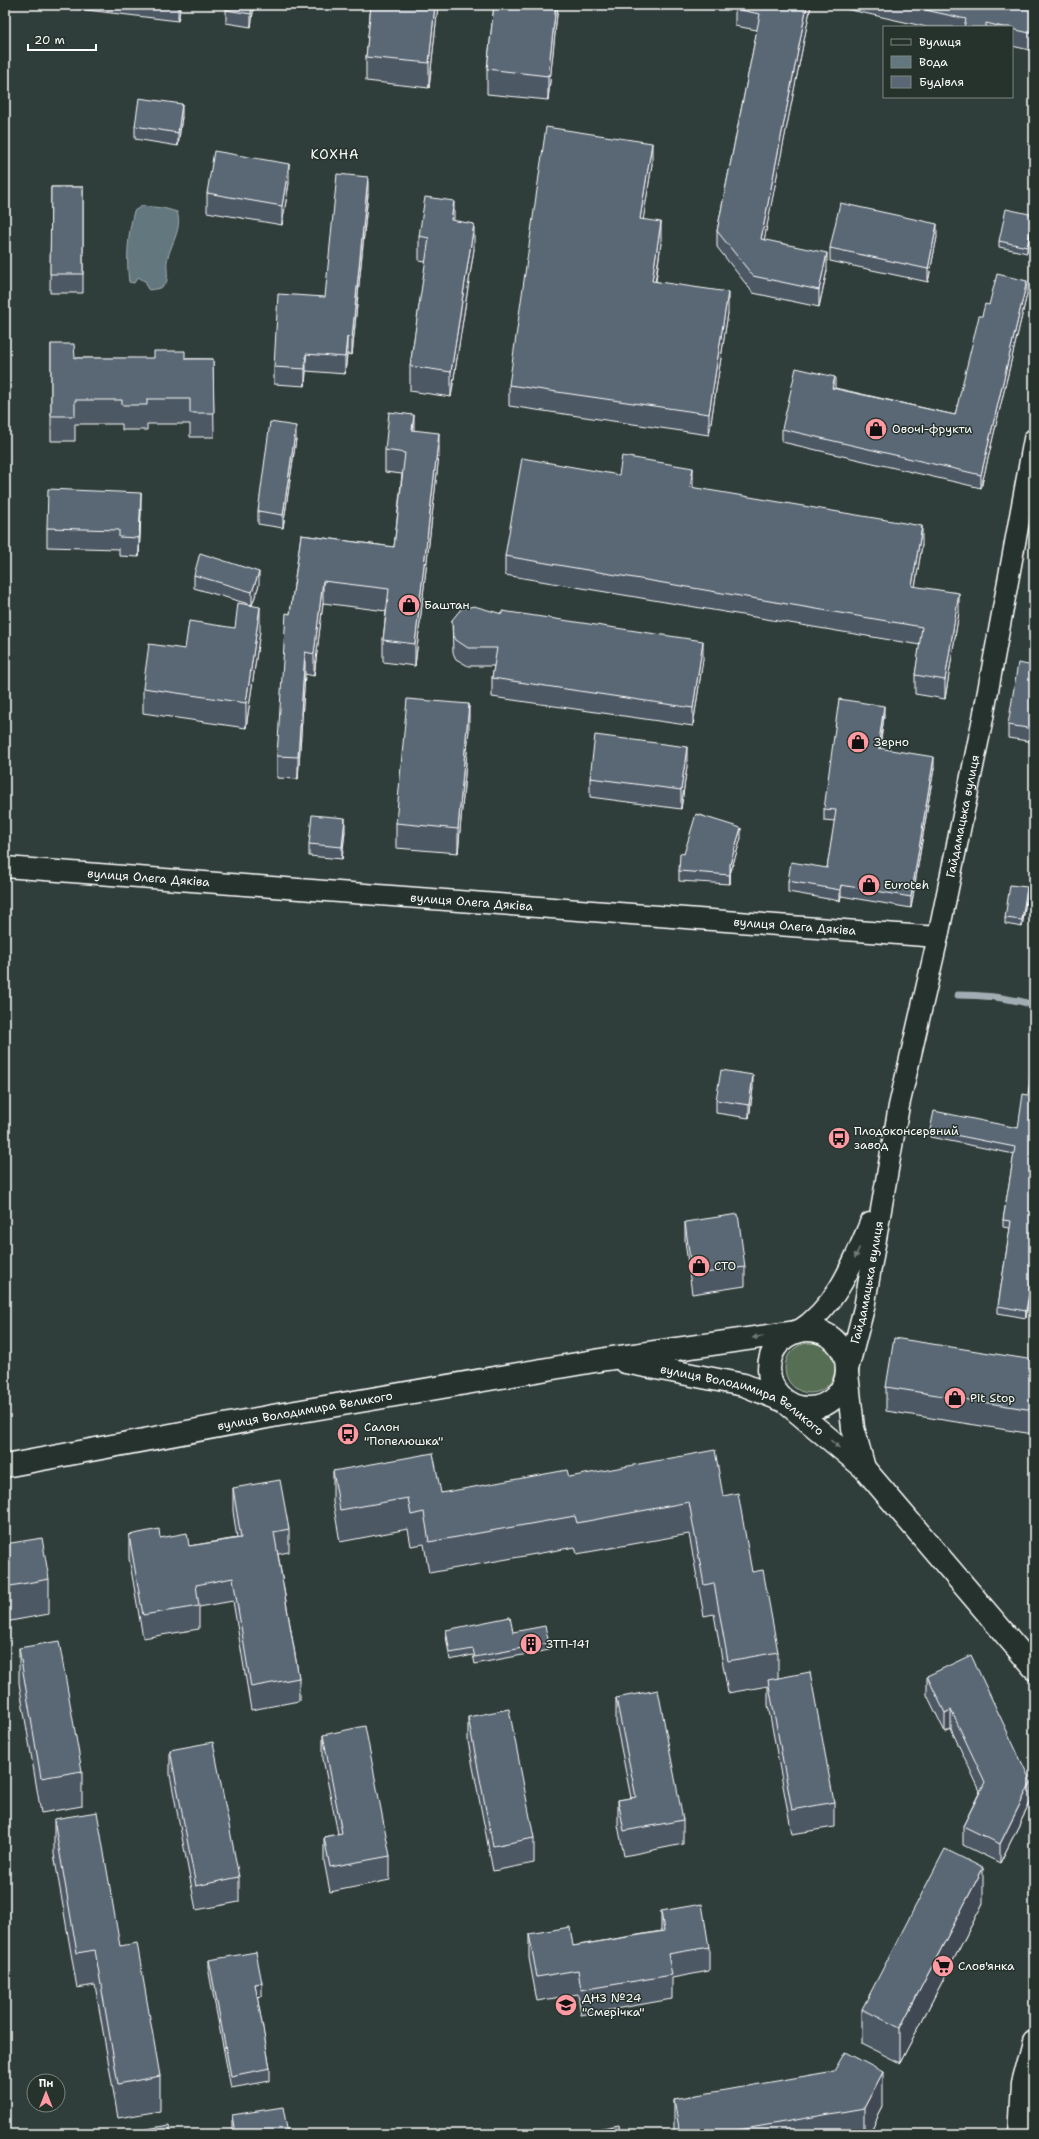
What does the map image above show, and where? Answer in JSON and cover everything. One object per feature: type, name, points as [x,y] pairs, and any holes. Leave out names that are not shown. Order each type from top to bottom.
[{"type":"street","name":"Гайдамацька вулиця","points":[[847,1373],[864,1308],[883,1191],[899,1106],[938,937],[987,697],[1034,439]]},
{"type":"street","name":"вулиця Олега Дяківа","points":[[5,867],[938,937]]},
{"type":"street","name":"Гайдамацька вулиця","points":[[797,1332],[812,1322],[823,1311],[847,1277],[883,1191]]},
{"type":"street","name":"вулиця Володимира Великого","points":[[5,1466],[285,1414],[606,1359],[797,1332]]},
{"type":"street","points":[[797,1332],[818,1332],[829,1336],[844,1353],[847,1373],[843,1386],[837,1396],[828,1403],[818,1407],[806,1408],[795,1406],[784,1401],[772,1384],[769,1363],[772,1353],[778,1344],[786,1337],[797,1332]]},
{"type":"street","name":"вулиця Володимира Великого","points":[[606,1359],[744,1385],[784,1401],[864,1468],[1034,1668]]},
{"type":"street","name":"вулиця Володимира Великого","points":[[847,1373],[854,1428],[864,1468]]},
{"type":"street","points":[[1025,2128],[1023,2084],[1034,2042]]},
{"type":"green space","points":[[805,1343],[815,1343],[828,1350],[835,1363],[835,1373],[828,1386],[815,1393],[805,1393],[796,1389],[789,1382],[785,1373],[785,1363],[789,1354],[796,1347]]},
{"type":"water","points":[[142,206],[163,208],[177,212],[178,218],[177,231],[167,261],[166,283],[161,288],[149,290],[146,282],[138,277],[134,283],[129,282],[128,273],[130,228],[134,211]]},
{"type":"building","points":[[227,5],[252,5],[251,14],[226,10]]},
{"type":"building","points":[[371,5],[435,5],[429,63],[366,57]]},
{"type":"building","points":[[494,5],[556,5],[548,76],[487,69]]},
{"type":"building","points":[[736,5],[807,5],[761,239],[827,253],[819,290],[753,276],[717,231],[760,14],[735,9]]},
{"type":"building","points":[[903,5],[1034,5],[1034,34],[1013,29],[1013,26],[999,26],[986,23],[986,26],[964,26],[966,19]]},
{"type":"building","points":[[139,98],[182,104],[178,133],[135,126]]},
{"type":"building","points":[[546,127],[652,143],[640,219],[661,222],[652,281],[728,292],[709,414],[509,385]]},
{"type":"building","points":[[214,151],[289,164],[282,206],[207,193]]},
{"type":"building","points":[[337,174],[368,177],[352,338],[347,337],[345,357],[306,354],[305,369],[274,367],[278,294],[325,297]]},
{"type":"building","points":[[51,187],[83,187],[83,274],[50,274]]},
{"type":"building","points":[[425,197],[454,201],[451,220],[474,224],[451,372],[410,366],[429,238],[419,236]]},
{"type":"building","points":[[840,203],[937,224],[928,269],[830,248]]},
{"type":"building","points":[[1006,209],[1034,215],[1027,247],[999,241]]},
{"type":"building","points":[[997,274],[1027,281],[981,475],[782,429],[796,368],[835,377],[832,388],[955,415],[979,316],[982,316],[985,304],[989,305]]},
{"type":"building","points":[[51,344],[74,344],[75,358],[154,358],[154,351],[185,351],[185,359],[213,359],[214,413],[190,413],[190,399],[147,399],[147,405],[122,405],[122,400],[75,400],[75,416],[51,416]]},
{"type":"building","points":[[389,412],[414,415],[412,430],[439,433],[415,644],[383,640],[389,589],[323,581],[314,654],[305,652],[298,757],[277,756],[286,613],[290,614],[301,535],[394,547],[405,453],[385,450]]},
{"type":"building","points":[[270,422],[296,426],[283,515],[258,511]]},
{"type":"building","points":[[622,456],[693,468],[690,487],[922,526],[912,586],[959,593],[945,680],[915,675],[922,627],[505,556],[522,458],[619,475]]},
{"type":"building","points":[[48,489],[141,493],[139,538],[119,537],[119,530],[47,528]]},
{"type":"building","points":[[200,553],[259,572],[252,592],[194,575]]},
{"type":"building","points":[[238,603],[260,607],[246,703],[143,688],[149,644],[185,649],[189,621],[235,628]]},
{"type":"building","points":[[474,606],[502,614],[502,611],[703,641],[693,708],[492,678],[497,648],[468,648],[456,640],[453,634],[452,620],[461,609]]},
{"type":"building","points":[[1018,663],[1034,666],[1034,729],[1008,725]]},
{"type":"building","points":[[407,699],[469,704],[458,829],[396,823]]},
{"type":"building","points":[[839,699],[884,706],[878,748],[934,757],[911,897],[841,885],[840,890],[788,881],[791,862],[827,868],[836,810],[824,809]]},
{"type":"building","points":[[595,735],[687,747],[681,790],[590,778]]},
{"type":"building","points":[[696,814],[741,828],[730,864],[730,875],[679,871],[680,853],[684,854]]},
{"type":"building","points":[[312,815],[345,818],[342,847],[309,844]]},
{"type":"building","points":[[1010,885],[1027,887],[1022,920],[1005,918]]},
{"type":"building","points":[[1034,1050],[1034,1262],[1026,1311],[998,1306],[1011,1221],[1003,1220],[1015,1147],[930,1130],[934,1111],[1018,1128],[1023,1094],[1028,1095]]},
{"type":"building","points":[[721,1070],[753,1075],[749,1105],[716,1100]]},
{"type":"building","points":[[738,1214],[745,1267],[692,1275],[685,1222]]},
{"type":"building","points":[[894,1338],[1034,1360],[1033,1410],[886,1387]]},
{"type":"building","points":[[715,1450],[723,1496],[738,1493],[752,1572],[763,1570],[778,1652],[728,1661],[714,1583],[704,1585],[689,1502],[577,1523],[575,1516],[429,1542],[424,1512],[411,1515],[408,1498],[340,1510],[333,1471],[433,1453],[441,1493],[567,1470],[569,1477]]},
{"type":"building","points":[[280,1480],[289,1529],[274,1532],[299,1678],[251,1687],[233,1578],[196,1585],[199,1606],[143,1615],[129,1535],[159,1529],[160,1538],[187,1533],[189,1546],[241,1538],[233,1488]]},
{"type":"building","points":[[42,1538],[49,1579],[5,1587],[5,1544]]},
{"type":"building","points":[[510,1617],[513,1632],[545,1626],[549,1643],[475,1657],[473,1649],[450,1653],[446,1630]]},
{"type":"building","points":[[59,1641],[82,1771],[41,1778],[19,1648]]},
{"type":"building","points":[[971,1655],[1031,1782],[1000,1844],[963,1826],[985,1782],[951,1710],[945,1713],[927,1676]]},
{"type":"building","points":[[810,1672],[834,1802],[792,1810],[768,1680]]},
{"type":"building","points":[[658,1690],[683,1820],[624,1831],[618,1800],[636,1797],[616,1698]]},
{"type":"building","points":[[509,1709],[534,1838],[493,1846],[468,1717]]},
{"type":"building","points":[[365,1726],[390,1856],[330,1867],[324,1837],[342,1833],[323,1735]]},
{"type":"building","points":[[213,1742],[239,1877],[196,1886],[170,1750]]},
{"type":"building","points":[[97,1812],[120,1946],[137,1943],[160,2076],[118,2084],[95,1950],[77,1953],[54,1819]]},
{"type":"building","points":[[945,1849],[983,1868],[900,2028],[862,2009]]},
{"type":"building","points":[[702,1904],[709,1947],[668,1954],[672,1975],[581,1990],[578,1970],[537,1977],[529,1934],[570,1927],[573,1946],[664,1931],[661,1911]]},
{"type":"building","points":[[256,1952],[262,1983],[255,1984],[270,2068],[231,2076],[209,1960]]},
{"type":"building","points":[[845,2052],[883,2072],[864,2108],[716,2134],[680,2134],[674,2099],[834,2071]]},
{"type":"building","points":[[283,2107],[288,2134],[235,2134],[232,2115]]},
{"type":"building","points":[[169,2125],[171,2134],[125,2134],[125,2133]]},
{"type":"building","points":[[619,2125],[620,2134],[574,2134],[574,2133]]},
{"type":"waterway","points":[[958,995],[996,997],[1034,1005]]},
{"type":"place","name":"Овочі-фрукти","points":[[876,429]]},
{"type":"place","name":"Баштан","points":[[409,605]]},
{"type":"place","name":"Зерно","points":[[858,742]]},
{"type":"place","name":"Euroteh","points":[[869,885]]},
{"type":"place","name":"Плодоконсервний завод","points":[[839,1138]]},
{"type":"place","name":"СТО","points":[[699,1266]]},
{"type":"place","name":"Pit Stop","points":[[955,1398]]},
{"type":"place","name":"Салон \"Попелюшка\"","points":[[348,1434]]},
{"type":"place","name":"ЗТП-141","points":[[531,1644]]},
{"type":"place","name":"Слов'янка","points":[[943,1966]]},
{"type":"place","name":"ДНЗ №24 \"Смерічка\"","points":[[566,2005]]},
{"type":"district","name":"КОХНА","points":[[335,154]]}]
